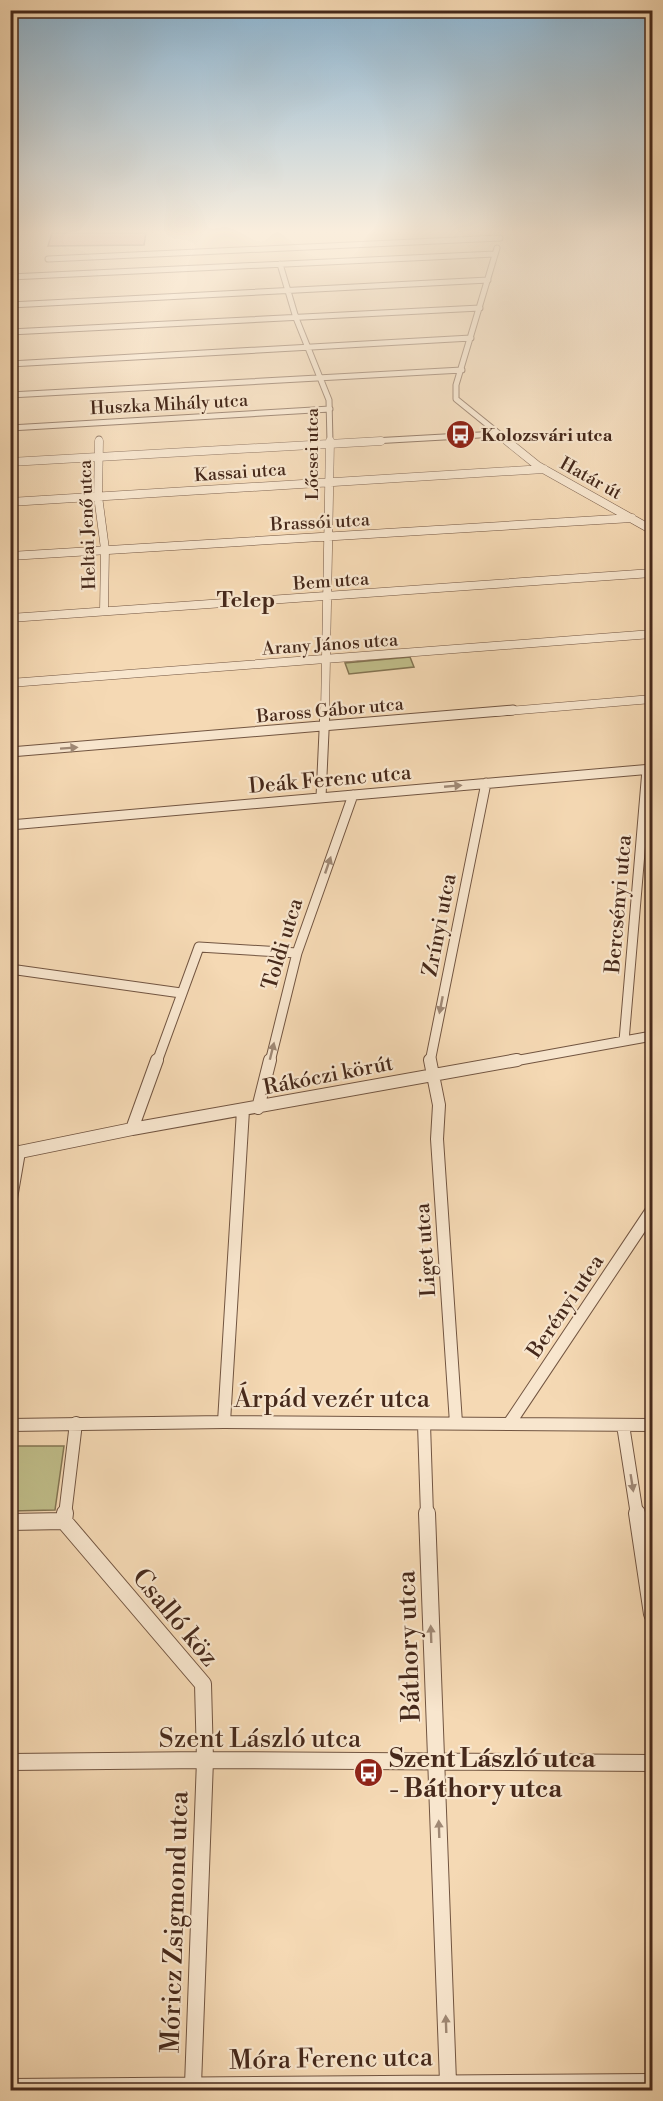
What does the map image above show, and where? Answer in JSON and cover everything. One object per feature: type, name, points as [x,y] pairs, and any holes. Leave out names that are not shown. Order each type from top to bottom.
[{"type":"street","points":[[10,332],[29,331]]},
{"type":"street","name":"Lőcsei utca","points":[[301,331],[321,378],[330,410],[327,659],[321,797]]},
{"type":"street","name":"Határ út","points":[[473,331],[456,385],[456,399],[497,434],[544,469],[652,530]]},
{"type":"street","points":[[10,364],[471,338]]},
{"type":"street","points":[[10,395],[462,370]]},
{"type":"street","name":"Huszka Mihály utca","points":[[10,428],[330,410]]},
{"type":"street","points":[[10,462],[497,434]]},
{"type":"street","name":"Heltai Jenő utca","points":[[99,439],[98,496],[105,549],[104,610]]},
{"type":"street","name":"Kassai utca","points":[[10,502],[544,469]]},
{"type":"street","name":"Brassói utca","points":[[10,556],[632,518]]},
{"type":"street","name":"Bem utca","points":[[10,618],[652,573]]},
{"type":"street","name":"Arany János utca","points":[[10,683],[652,634]]},
{"type":"street","name":"Baross Gábor utca","points":[[10,752],[324,728],[652,699]]},
{"type":"street","name":"Deák Ferenc utca","points":[[10,825],[650,770]]},
{"type":"street","name":"Bercsényi utca","points":[[624,1041],[650,770]]},
{"type":"street","name":"Zrínyi utca","points":[[432,1075],[430,1061],[486,783]]},
{"type":"street","name":"Toldi utca","points":[[258,1108],[297,953],[353,795]]},
{"type":"street","points":[[132,1129],[199,947],[297,953]]},
{"type":"street","points":[[10,969],[181,993]]},
{"type":"street","name":"Rákóczi körút","points":[[13,1152],[652,1036]]},
{"type":"street","name":"Liget utca","points":[[432,1075],[439,1105],[437,1139],[456,1423]]},
{"type":"street","points":[[224,1422],[243,1110]]},
{"type":"street","points":[[10,1204],[13,1152]]},
{"type":"street","name":"Berényi utca","points":[[509,1424],[652,1210]]},
{"type":"street","name":"Árpád vezér utca","points":[[10,1425],[224,1422],[652,1425]]},
{"type":"street","points":[[10,1522],[64,1521],[76,1423]]},
{"type":"street","name":"Báthory utca","points":[[424,1424],[448,2082]]},
{"type":"street","points":[[623,1425],[652,1614]]},
{"type":"street","name":"Csalló köz","points":[[64,1521],[203,1684],[205,1760]]},
{"type":"street","name":"Szent László utca","points":[[10,1762],[205,1760],[652,1763]]},
{"type":"street","name":"Móricz Zsigmond utca","points":[[193,2085],[205,1760]]},
{"type":"street","name":"Móra Ferenc utca","points":[[10,2087],[652,2082]]},
{"type":"shaded area","points":[[410,657],[414,667],[349,674],[345,663]]},
{"type":"shaded area","points":[[10,1446],[64,1446],[55,1510],[11,1511]]},
{"type":"place","name":"Kolozsvári utca","points":[[460,435]]},
{"type":"place","name":"Szent László utca - Báthory utca","points":[[368,1773]]},
{"type":"district","name":"Telep","points":[[246,599]]}]
